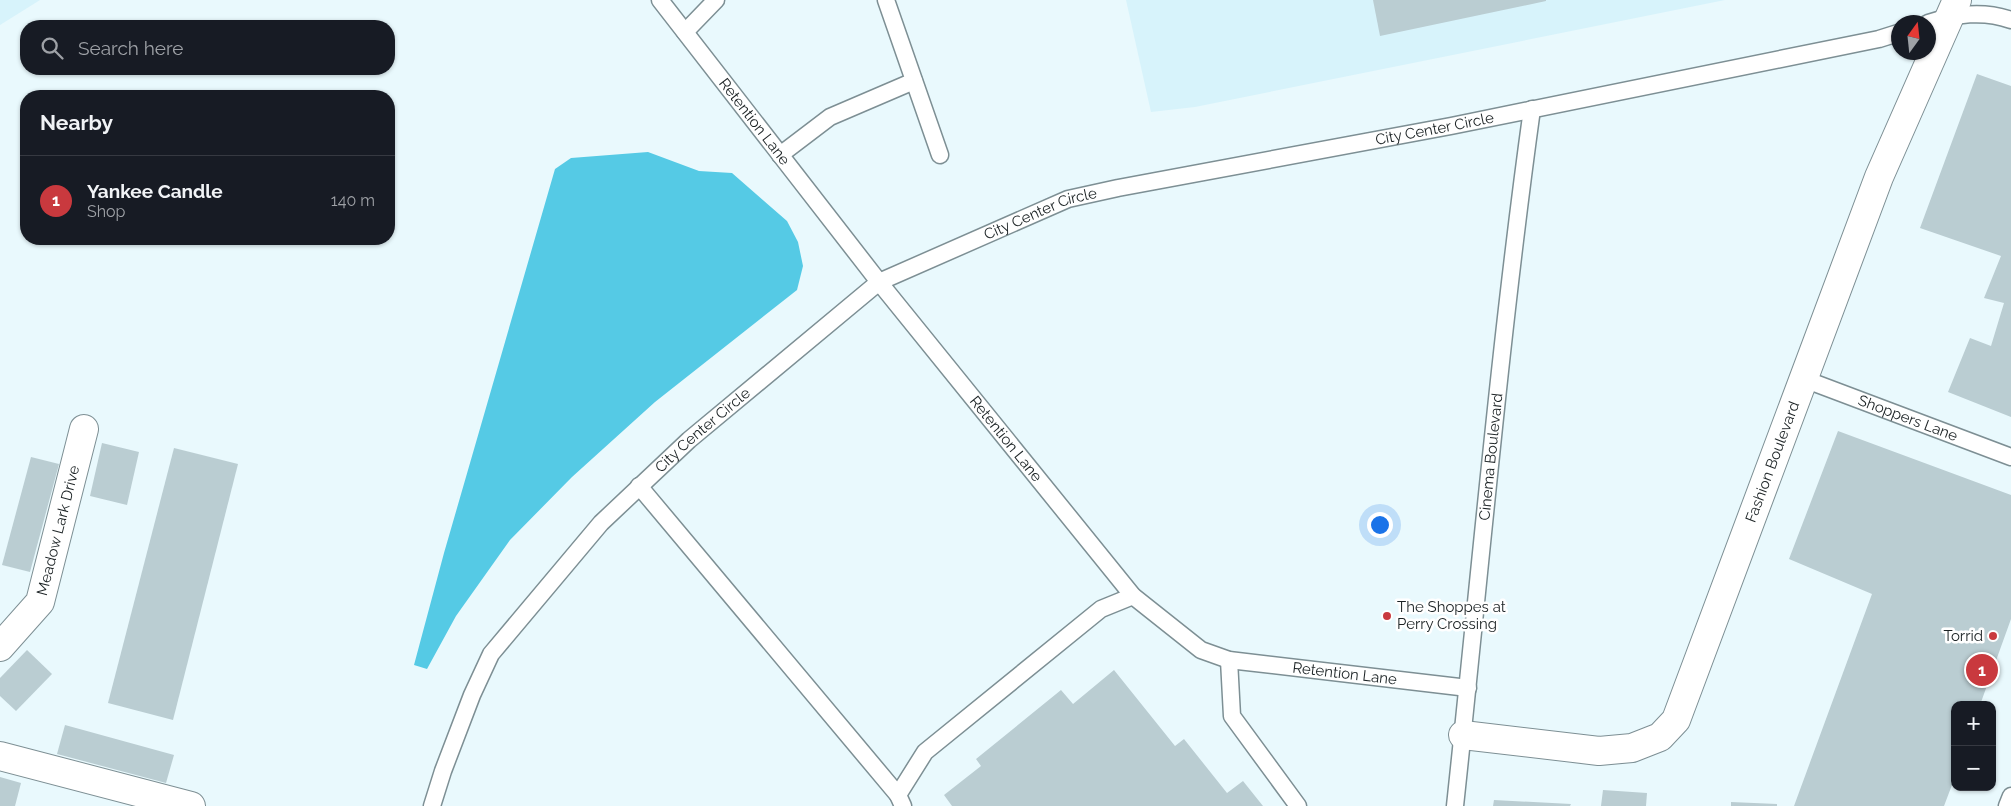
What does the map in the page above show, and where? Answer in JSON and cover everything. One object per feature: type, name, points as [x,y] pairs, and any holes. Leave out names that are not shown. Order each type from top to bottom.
[{"type":"street","name":"Fashion Boulevard","points":[[1463,735],[1599,751],[1632,748],[1660,737],[1676,720],[1879,177],[1946,13]]},
{"type":"street","name":"Meadow Lark Drive","points":[[0,647],[40,602],[84,429]]},
{"type":"street","points":[[0,756],[192,806]]},
{"type":"lane","name":"Retention Lane","points":[[660,0],[879,282],[1134,596],[1202,650],[1229,660],[1468,688]]},
{"type":"lane","points":[[685,32],[716,0]]},
{"type":"lane","points":[[886,0],[940,155]]},
{"type":"lane","points":[[1946,13],[1994,14],[2011,20]]},
{"type":"lane","name":"City Center Circle","points":[[432,806],[443,771],[472,695],[491,654],[601,523],[689,440],[879,282],[1068,200],[1118,188],[1451,126],[1891,35]]},
{"type":"lane","points":[[780,155],[830,117],[914,82]]},
{"type":"lane","name":"Cinema Boulevard","points":[[1455,806],[1503,335],[1532,109]]},
{"type":"lane","name":"Shoppers Lane","points":[[1804,379],[2011,457]]},
{"type":"lane","points":[[640,486],[900,800],[925,752],[1100,609],[1134,596]]},
{"type":"lane","points":[[1229,660],[1232,716],[1298,806]]},
{"type":"lane","points":[[2007,806],[2011,796]]},
{"type":"shaded area","points":[[0,0],[40,0],[0,25]]},
{"type":"shaded area","points":[[1126,0],[1725,0],[1195,107],[1151,112]]},
{"type":"water","points":[[648,152],[699,171],[732,173],[787,221],[798,242],[803,266],[797,290],[655,402],[572,477],[510,540],[456,616],[427,669],[414,665],[444,553],[555,169],[571,158]]},
{"type":"building","points":[[1373,0],[1546,0],[1546,1],[1380,36]]},
{"type":"building","points":[[1977,74],[2011,86],[2011,417],[1948,392],[1970,338],[1991,346],[2004,303],[1984,298],[2001,256],[1920,228]]},
{"type":"building","points":[[1838,431],[2011,495],[2011,619],[1981,701],[1951,701],[1951,788],[1944,806],[1794,806],[1872,594],[1789,559]]},
{"type":"building","points":[[102,443],[139,452],[127,505],[90,496]]},
{"type":"building","points":[[174,448],[238,464],[173,720],[108,703]]},
{"type":"building","points":[[31,457],[59,464],[30,572],[2,565]]},
{"type":"building","points":[[27,650],[52,674],[16,711],[0,696],[0,678]]},
{"type":"building","points":[[1114,670],[1175,746],[1184,739],[1227,793],[1243,781],[1263,806],[952,806],[944,795],[981,766],[976,759],[1061,690],[1073,704]]},
{"type":"building","points":[[65,725],[174,755],[166,783],[57,754]]},
{"type":"building","points":[[0,777],[21,783],[15,806],[0,806]]},
{"type":"building","points":[[1603,790],[1647,793],[1646,806],[1601,806]]},
{"type":"building","points":[[1494,800],[1571,804],[1570,806],[1493,806]]},
{"type":"building","points":[[1731,802],[1777,804],[1777,806],[1731,806]]},
{"type":"place","name":"The Shoppes at Perry Crossing","points":[[1387,616]]},
{"type":"place","name":"Torrid","points":[[1993,636]]},
{"type":"place","name":"Yankee Candle","points":[[1982,670]]}]
